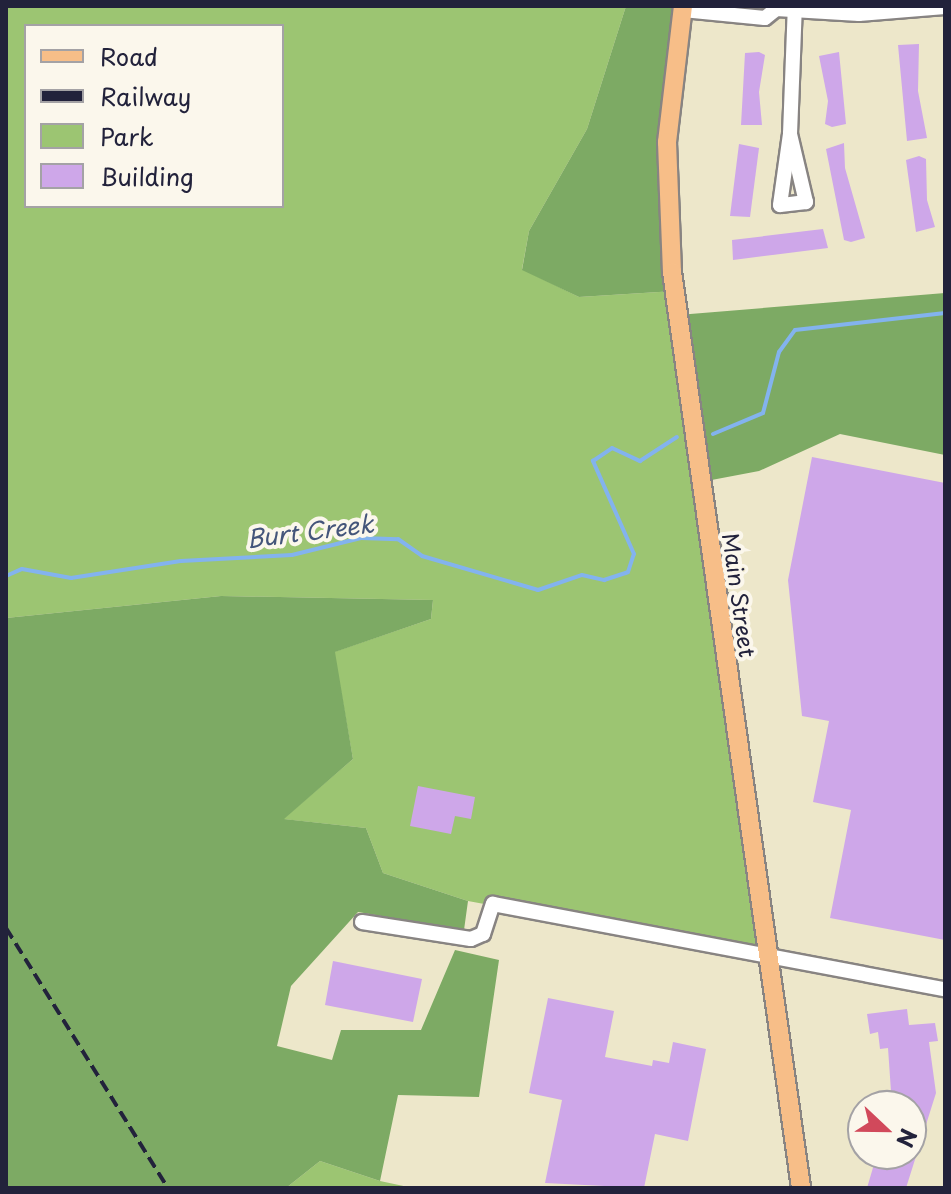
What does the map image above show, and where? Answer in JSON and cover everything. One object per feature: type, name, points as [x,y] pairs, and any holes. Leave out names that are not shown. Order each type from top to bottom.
[{"type":"main road","name":"Main Street","points":[[683,8],[667,142],[672,272],[801,1188]]},
{"type":"street","points":[[683,8],[765,18],[775,8],[859,14],[945,7]]},
{"type":"street","points":[[790,134],[794,8]]},
{"type":"street","points":[[362,922],[471,939],[483,934],[493,904],[945,989]]},
{"type":"green space","points":[[6,6],[626,6],[587,129],[529,231],[522,269],[579,297],[675,291],[767,956],[468,901],[383,873],[366,828],[283,819],[353,759],[334,652],[431,619],[433,600],[221,596],[6,618]]},
{"type":"green space","points":[[626,6],[683,6],[666,189],[675,291],[579,297],[522,270],[529,231],[587,129]]},
{"type":"green space","points":[[945,293],[945,455],[840,434],[759,471],[701,482],[678,315]]},
{"type":"green space","points":[[221,596],[433,600],[431,619],[335,652],[353,759],[284,819],[366,828],[383,873],[468,901],[464,930],[358,912],[291,986],[277,1046],[332,1060],[341,1030],[421,1030],[455,950],[499,960],[479,1097],[398,1095],[380,1181],[320,1161],[286,1188],[6,1188],[6,618]]},
{"type":"green space","points":[[320,1161],[380,1181],[413,1188],[286,1188]]},
{"type":"building","points":[[919,44],[918,91],[927,138],[907,141],[898,45]]},
{"type":"building","points":[[839,52],[846,124],[832,127],[825,124],[828,101],[819,56]]},
{"type":"building","points":[[745,53],[765,55],[759,92],[762,125],[741,125]]},
{"type":"building","points":[[844,143],[845,168],[865,238],[851,242],[844,240],[826,149]]},
{"type":"building","points":[[739,144],[759,148],[750,217],[730,216]]},
{"type":"building","points":[[919,156],[926,159],[927,200],[935,227],[916,232],[906,160]]},
{"type":"building","points":[[823,229],[828,248],[733,260],[732,240]]},
{"type":"building","points":[[812,457],[945,483],[945,940],[830,918],[851,810],[813,802],[829,721],[802,716],[788,580]]},
{"type":"building","points":[[418,786],[475,797],[471,819],[455,816],[451,834],[410,826]]},
{"type":"building","points":[[333,961],[422,979],[413,1022],[325,1005]]},
{"type":"building","points":[[548,998],[614,1011],[605,1057],[652,1066],[653,1060],[669,1063],[673,1042],[706,1049],[688,1141],[655,1134],[644,1188],[545,1183],[562,1100],[529,1093]]},
{"type":"building","points":[[907,1009],[909,1025],[935,1023],[938,1041],[929,1042],[936,1093],[927,1122],[927,1090],[891,1090],[888,1048],[880,1049],[878,1032],[870,1034],[867,1014]]},
{"type":"building","points":[[872,1170],[912,1170],[906,1188],[867,1188]]},
{"type":"waterway","name":"Burt Creek","points":[[713,434],[763,413],[779,352],[795,330],[945,313]]},
{"type":"waterway","name":"Burt Creek","points":[[6,576],[22,569],[71,578],[181,561],[292,555],[361,538],[398,539],[422,556],[538,590],[582,575],[604,580],[628,572],[634,554],[593,461],[612,448],[640,461],[677,437]]},
{"type":"railway","points":[[6,928],[168,1188]]}]
